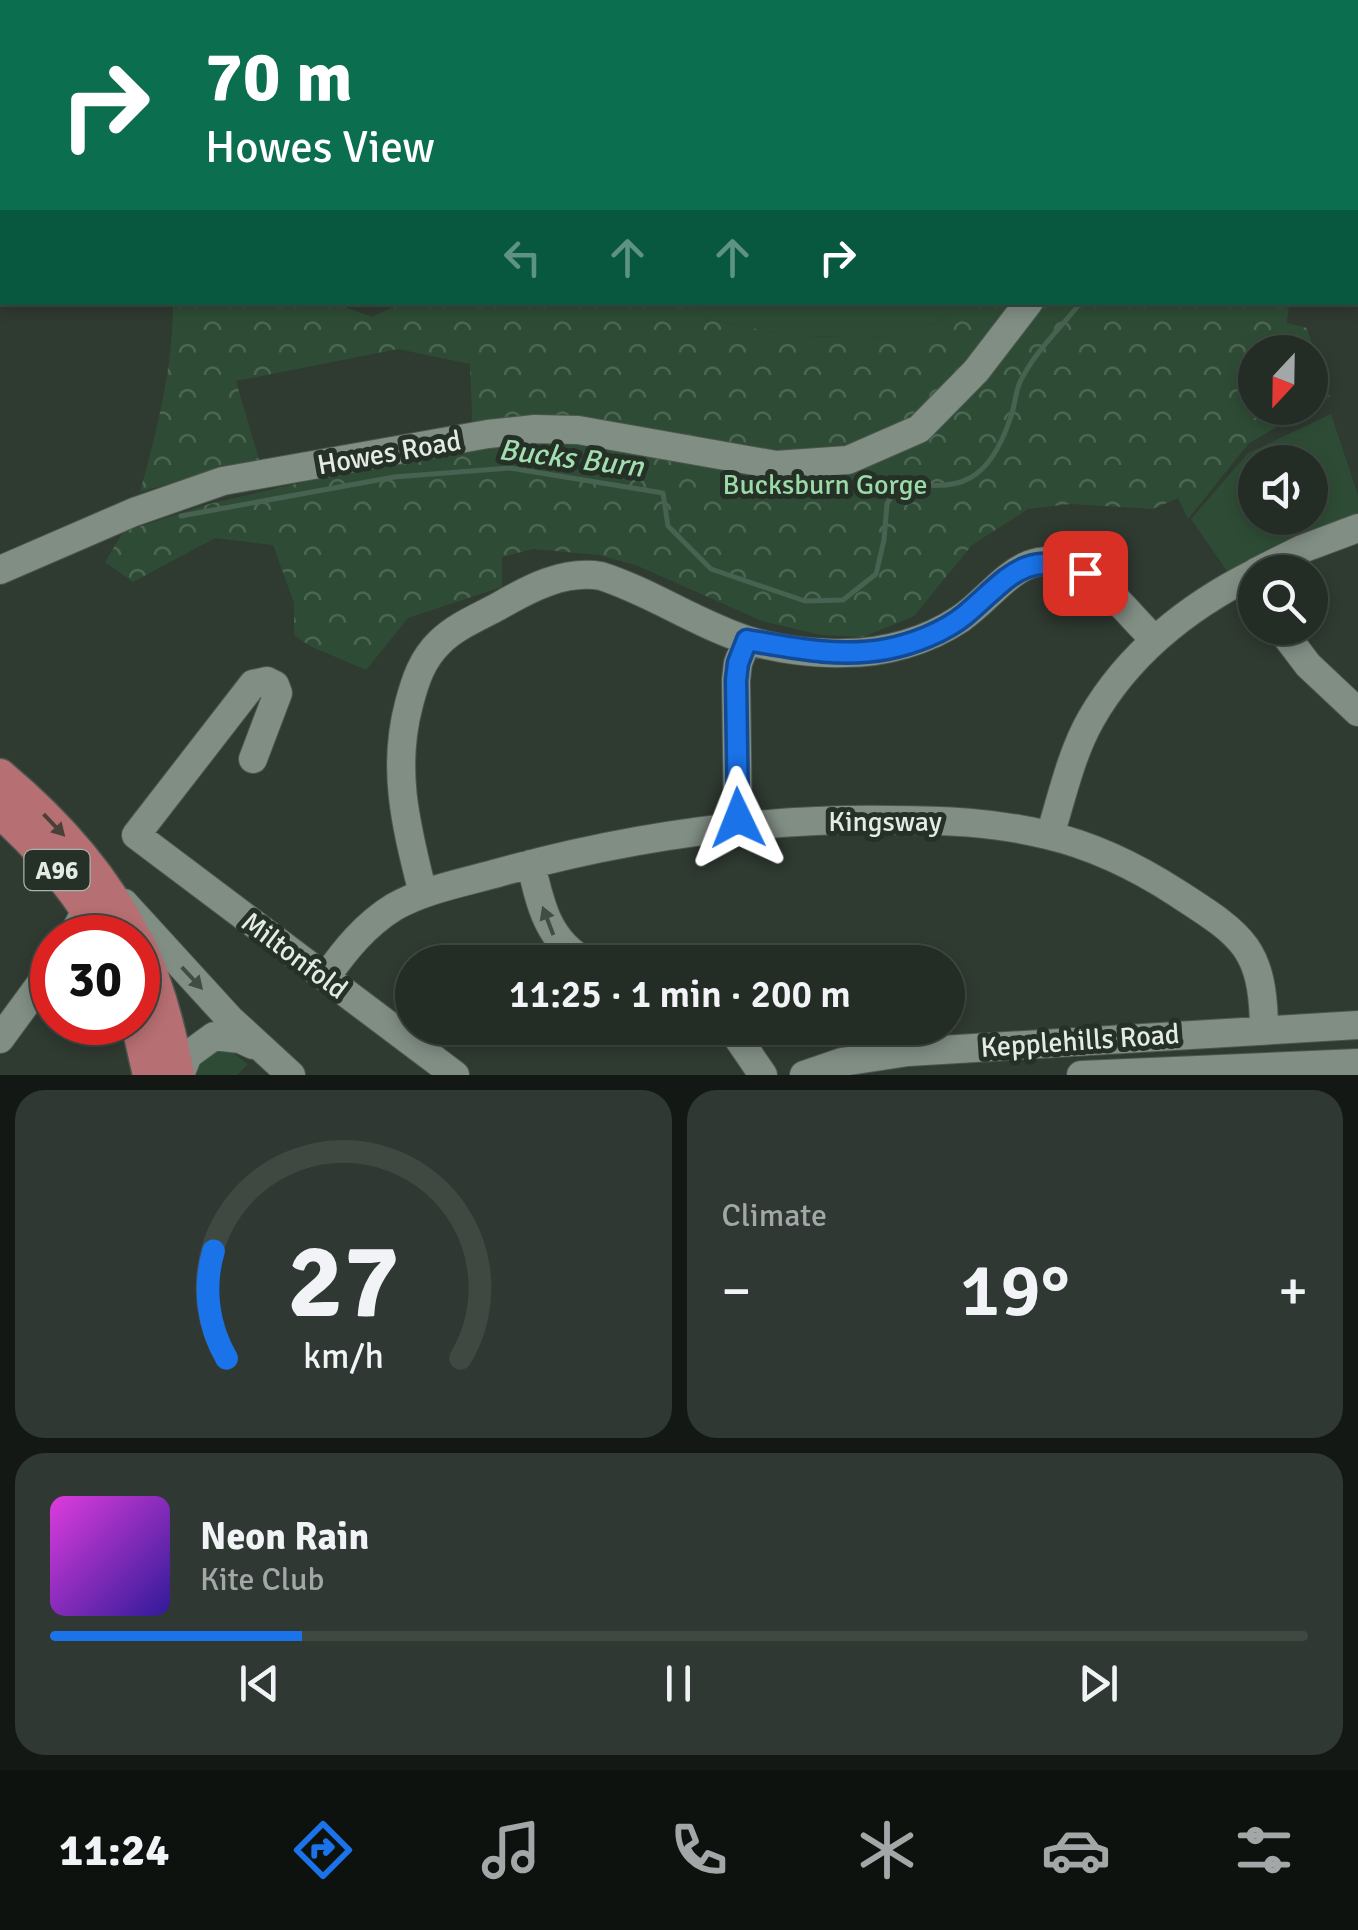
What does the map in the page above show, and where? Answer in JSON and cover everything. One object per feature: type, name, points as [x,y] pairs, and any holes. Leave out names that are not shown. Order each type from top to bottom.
[{"type":"main road","name":"A96","points":[[0,774],[30,800],[87,909]]},
{"type":"main road","name":"A96","points":[[0,812],[41,851],[87,909]]},
{"type":"main road","name":"A96","points":[[160,1004],[179,1075]]},
{"type":"main road","points":[[142,1045],[149,1075]]},
{"type":"street","name":"Howes Road","points":[[0,570],[134,512],[223,481],[488,434],[578,430],[776,465],[848,460],[919,429],[976,370],[1027,305]]},
{"type":"street","points":[[1291,555],[1358,528]]},
{"type":"street","points":[[424,894],[404,815],[400,752],[416,679],[429,655],[446,636],[540,585],[589,574],[614,580],[747,640],[844,653],[888,649],[928,636],[963,617],[1001,580],[1043,562],[1064,564],[1085,573],[1155,640]]},
{"type":"street","points":[[1050,835],[1092,717],[1124,674],[1155,640],[1206,600],[1238,584]]},
{"type":"street","points":[[738,826],[736,680],[747,640]]},
{"type":"street","points":[[1293,645],[1308,665],[1358,712]]},
{"type":"street","name":"Miltonfold","points":[[253,759],[278,693],[267,680],[253,684],[136,835],[454,1075]]},
{"type":"street","name":"Kingsway","points":[[326,977],[368,926],[394,907],[424,894],[531,864],[647,838],[738,826],[836,819],[969,822],[1050,835],[1140,870],[1210,914],[1236,934],[1256,960],[1264,1028]]},
{"type":"street","points":[[531,864],[552,932],[562,945]]},
{"type":"street","points":[[87,909],[291,1075]]},
{"type":"street","points":[[0,1040],[30,999]]},
{"type":"street","name":"Kepplehills Road","points":[[804,1075],[884,1054],[1358,1025]]},
{"type":"street","points":[[179,1075],[188,1055],[214,1036],[240,1038],[258,1048]]},
{"type":"street","points":[[742,1045],[763,1075]]},
{"type":"street","name":"Kepplehills Road","points":[[1081,1075],[1358,1063]]},
{"type":"green space","name":"Bucksburn Gorge","points":[[173,305],[339,305],[372,317],[398,305],[690,305],[712,320],[793,336],[906,338],[943,319],[953,305],[1289,305],[1287,323],[1307,328],[1309,335],[1238,335],[1238,425],[1281,425],[1247,445],[1238,445],[1238,457],[1188,519],[1178,498],[1153,509],[1071,504],[1028,509],[972,545],[914,616],[863,637],[821,635],[762,621],[638,566],[599,555],[533,549],[502,557],[502,587],[408,618],[366,670],[294,635],[294,603],[273,545],[215,538],[133,582],[105,562],[123,532],[209,504],[473,443],[470,364],[398,349],[236,381],[260,463],[140,492],[167,375]]},
{"type":"green space","points":[[689,305],[953,305],[943,319],[907,338],[793,336],[712,320]]},
{"type":"green space","points":[[1331,414],[1358,495],[1358,513],[1328,524],[1328,445],[1265,445],[1308,425],[1328,425]]},
{"type":"green space","points":[[1238,465],[1238,535],[1297,535],[1258,555],[1238,555],[1238,565],[1227,571],[1191,519]]},
{"type":"green space","points":[[226,1048],[248,1064],[237,1075],[192,1075],[203,1049]]},
{"type":"waterway","name":"Bucks Burn","points":[[181,516],[394,477],[510,468],[663,493],[668,526],[711,569],[805,601],[843,600],[876,574],[887,504],[900,481],[940,486],[970,478],[982,469],[1002,439],[1026,371],[1078,305]]},
{"type":"route","points":[[738,818],[736,680],[747,640],[844,653],[888,649],[928,636],[963,617],[1001,580],[1020,569],[1043,562],[1064,564],[1085,573]]}]
